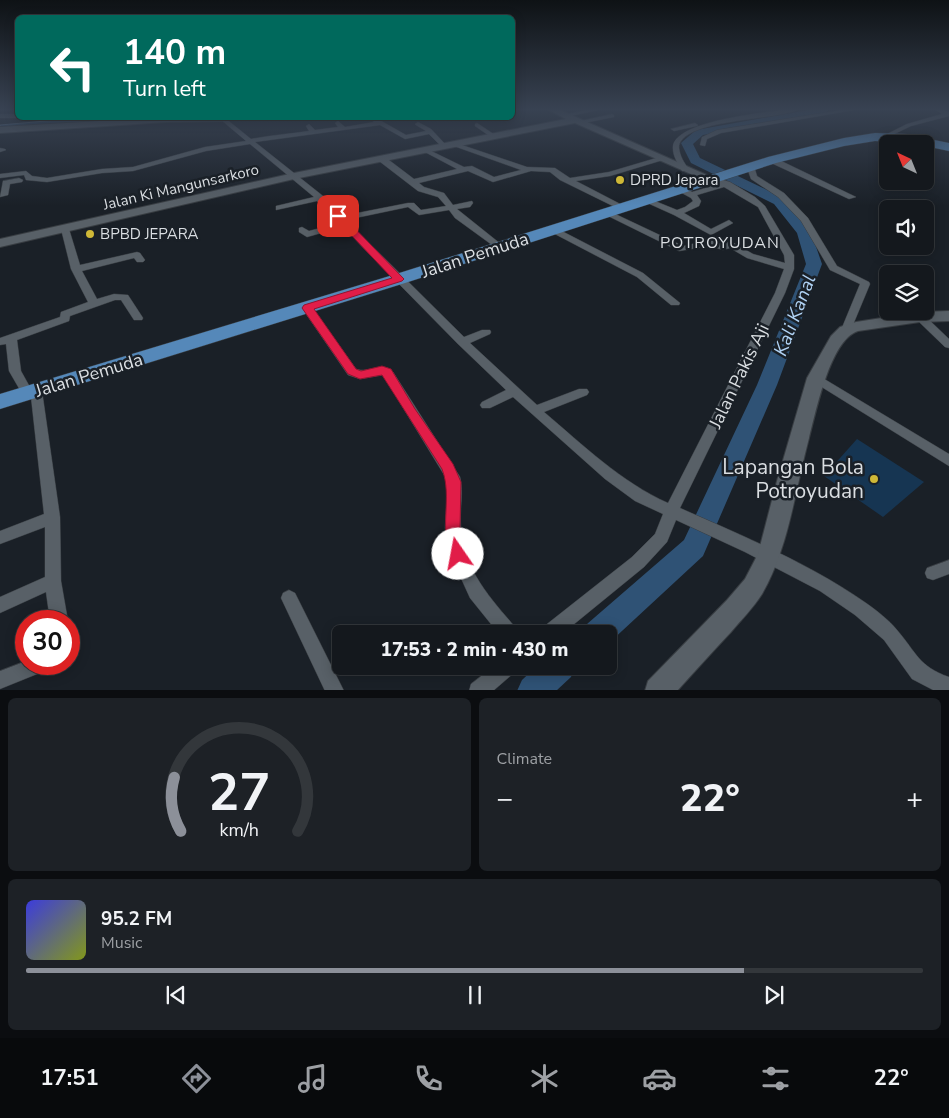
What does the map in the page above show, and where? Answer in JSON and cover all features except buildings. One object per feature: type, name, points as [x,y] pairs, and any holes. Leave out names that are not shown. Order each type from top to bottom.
[{"type":"highway","name":"Jalan Pemuda","points":[[0,402],[646,201],[687,192],[772,160],[843,142]]},
{"type":"highway","name":"Jalan Pemuda","points":[[934,143],[949,147]]},
{"type":"main road","name":"Jalan Ki Mangunsarkoro","points":[[0,243],[294,176],[463,142]]},
{"type":"main road","points":[[625,142],[685,169],[719,181]]},
{"type":"main road","points":[[934,317],[949,316]]},
{"type":"main road","points":[[667,688],[753,587],[760,551],[787,481],[816,378],[834,344],[846,330],[898,320]]},
{"type":"street","points":[[0,195],[5,192],[7,182],[30,178],[47,180],[102,171],[133,169],[205,149],[249,142]]},
{"type":"street","points":[[250,142],[320,198],[462,342],[535,411],[610,476],[640,497],[760,551],[826,586],[861,609],[890,634],[919,673],[931,680],[949,686]]},
{"type":"street","points":[[445,142],[492,159],[529,169],[550,169],[616,211],[682,249],[710,242],[723,247],[731,244]]},
{"type":"street","points":[[679,142],[676,148],[679,160],[685,169]]},
{"type":"street","points":[[425,150],[464,170]]},
{"type":"street","points":[[572,182],[573,179],[621,171],[660,158]]},
{"type":"street","points":[[382,159],[422,189],[441,195],[458,216],[499,247]]},
{"type":"street","points":[[772,160],[852,197]]},
{"type":"street","points":[[413,182],[470,168],[493,180],[529,169]]},
{"type":"street","points":[[749,169],[754,177],[781,195],[805,220],[834,268],[864,282],[865,284],[846,330]]},
{"type":"street","points":[[0,176],[27,173],[30,178]]},
{"type":"street","points":[[646,201],[677,213],[759,260],[790,267],[791,262],[788,252],[761,206],[719,181]]},
{"type":"street","points":[[677,213],[696,204],[696,198],[687,192]]},
{"type":"street","points":[[279,208],[320,198]]},
{"type":"street","points":[[301,232],[307,234],[343,221],[408,205],[412,206],[419,213],[469,205],[469,203]]},
{"type":"street","points":[[711,232],[729,223]]},
{"type":"street","points":[[65,229],[76,269],[94,303]]},
{"type":"street","points":[[554,230],[640,275],[676,303]]},
{"type":"street","points":[[76,269],[136,255],[140,260]]},
{"type":"street","name":"Jalan Pakis Aji","points":[[559,625],[638,562],[662,537],[676,512],[780,293],[790,267]]},
{"type":"street","points":[[57,610],[53,581],[52,517],[32,392],[15,371],[5,341],[65,319],[65,314],[114,297],[124,297],[138,318]]},
{"type":"street","points":[[307,308],[352,372],[360,375],[382,370],[387,372],[448,467],[454,482],[453,528],[458,554],[476,593],[503,625]]},
{"type":"street","points":[[923,320],[949,344]]},
{"type":"street","points":[[462,342],[486,332]]},
{"type":"street","points":[[816,378],[949,461]]},
{"type":"street","points":[[486,405],[514,391]]},
{"type":"street","points":[[535,411],[584,392]]},
{"type":"street","points":[[0,538],[52,517]]},
{"type":"street","points":[[933,573],[949,567]]},
{"type":"street","points":[[0,605],[53,581]]},
{"type":"street","points":[[289,598],[335,690]]},
{"type":"street","points":[[0,680],[15,674]]},
{"type":"street","points":[[478,690],[497,675]]},
{"type":"shaded area","name":"Lapangan Bola Potroyudan","points":[[857,439],[924,482],[883,517],[824,476]]},
{"type":"waterway","name":"Kali Kanal","points":[[607,625],[694,548],[767,385],[814,264],[804,232],[779,201],[695,160],[688,142]]},
{"type":"waterway","name":"Kali Kanal","points":[[534,690],[550,675]]},
{"type":"place","name":"DPRD Jepara","points":[[620,180]]},
{"type":"place","name":"BPBD JEPARA","points":[[90,234]]},
{"type":"place","name":"Lapangan Bola Potroyudan","points":[[874,479]]},
{"type":"district","name":"POTROYUDAN","points":[[720,242]]},
{"type":"route","points":[[338,216],[399,279],[307,308],[352,372],[360,375],[382,370],[387,372],[448,467],[454,482],[453,528],[458,554]]}]
